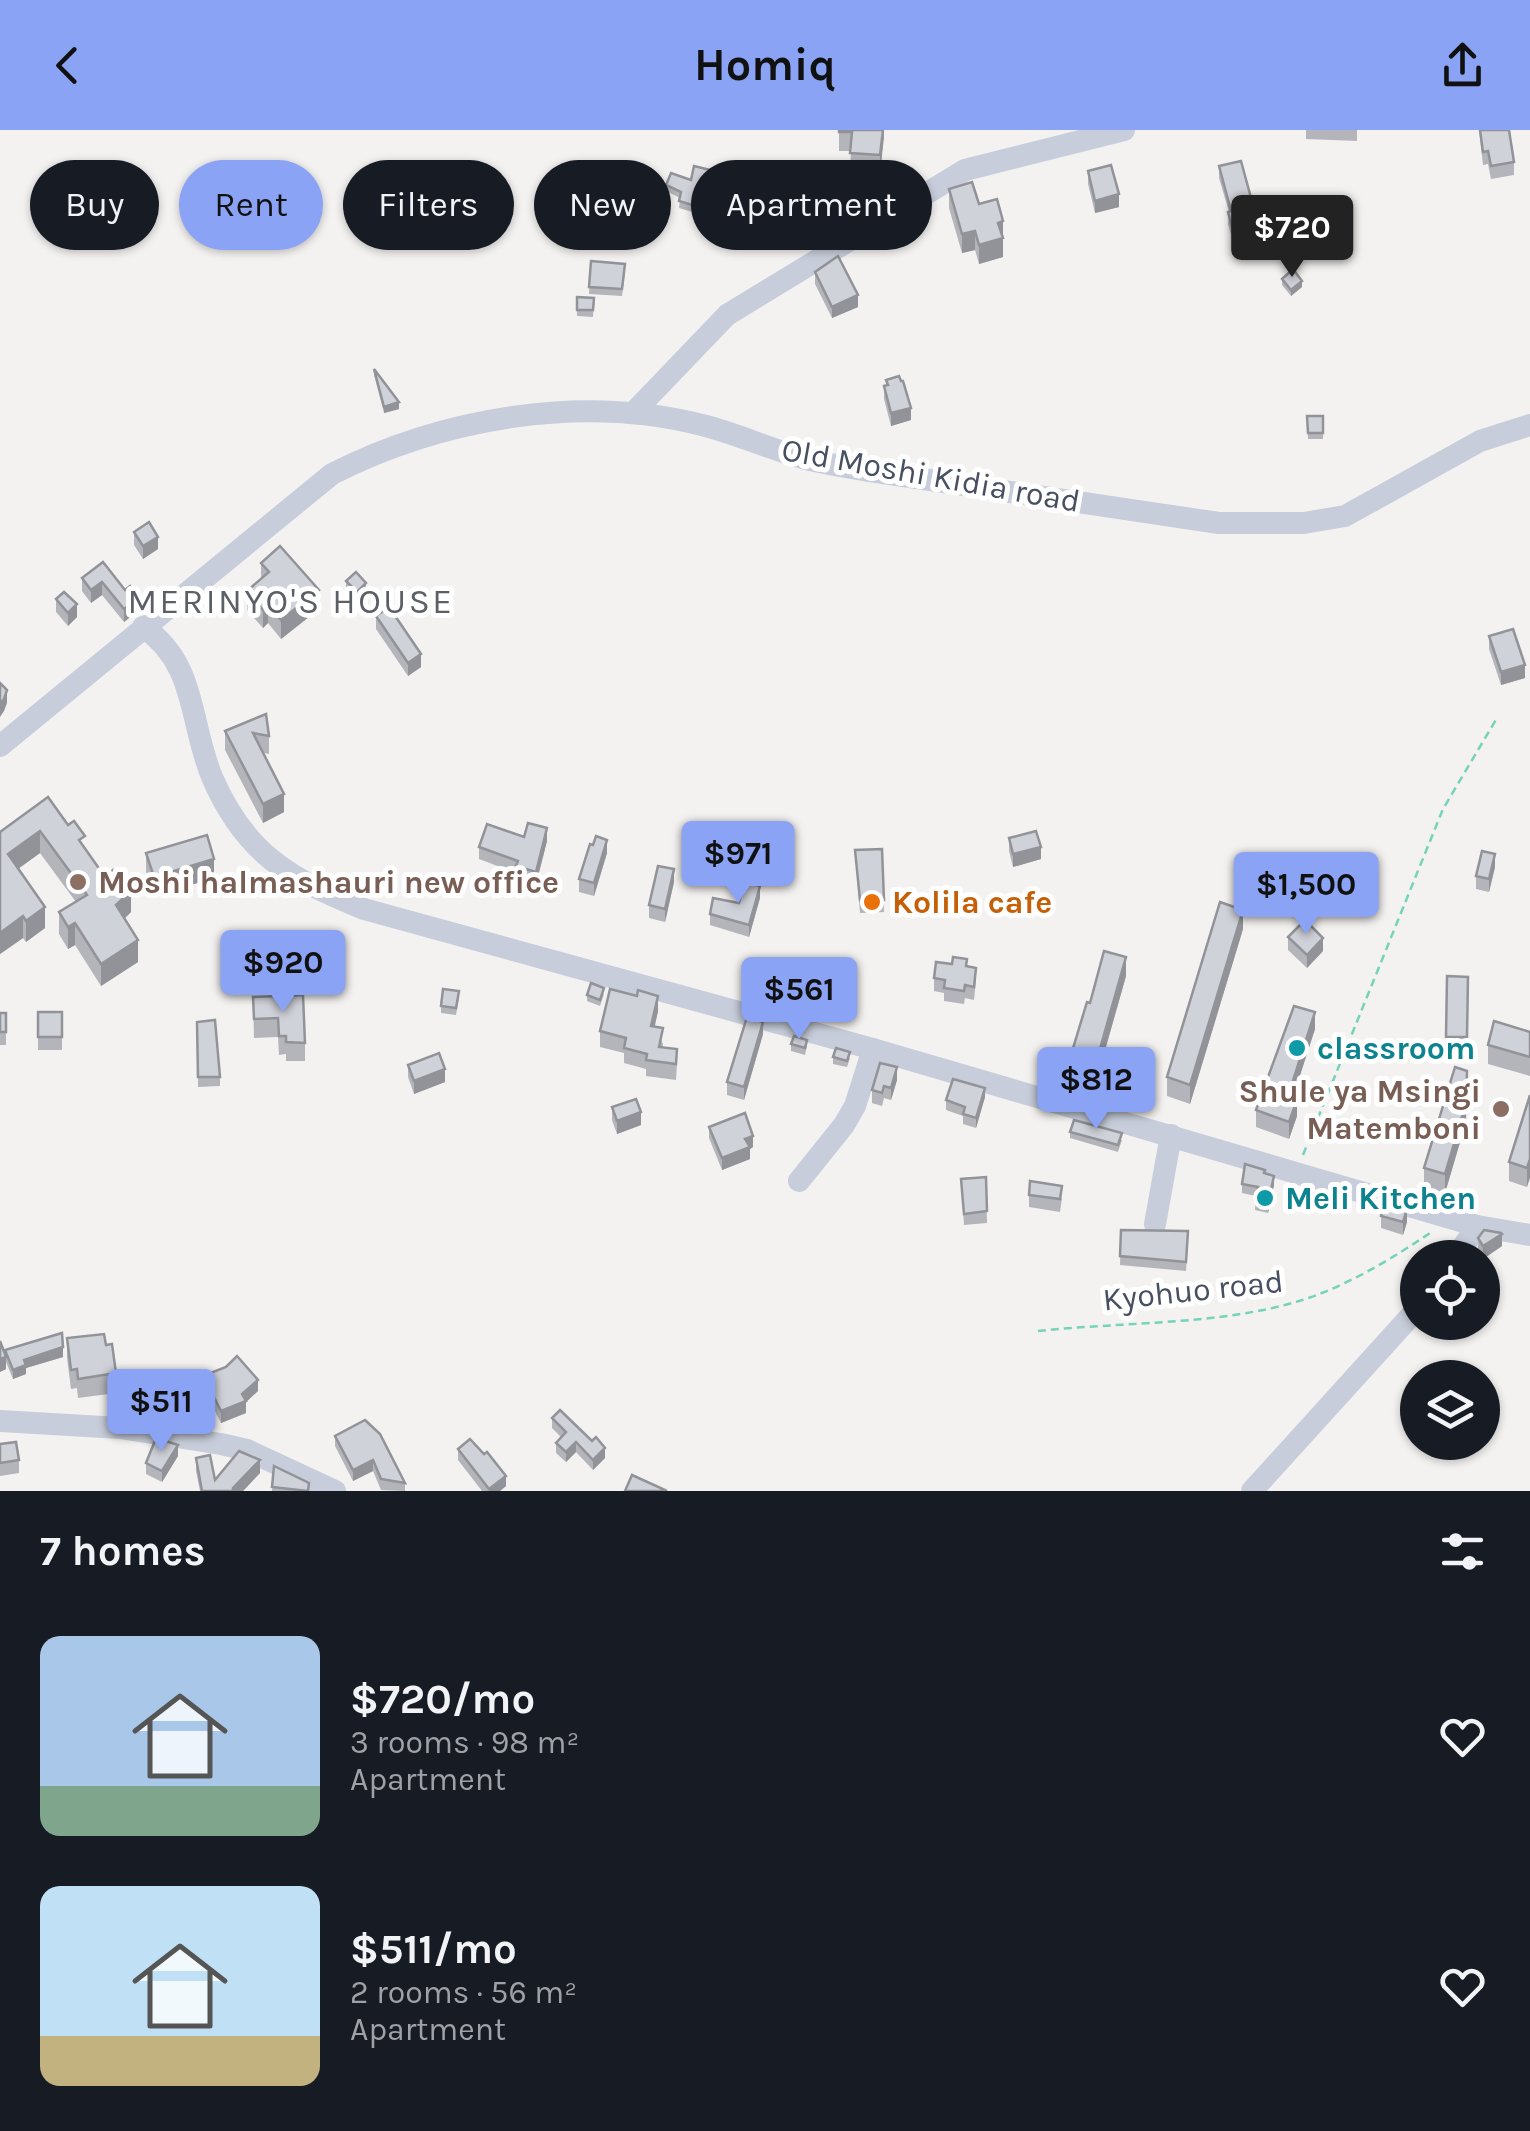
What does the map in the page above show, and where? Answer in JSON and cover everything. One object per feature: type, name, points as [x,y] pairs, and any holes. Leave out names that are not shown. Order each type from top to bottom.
[{"type":"street","points":[[634,412],[727,315],[965,170],[1124,130]]},
{"type":"street","name":"Old Moshi Kidia road","points":[[0,746],[332,474],[377,451],[442,432],[598,409],[634,412],[702,425],[810,460],[1219,523],[1304,523],[1345,516],[1480,441],[1530,425]]},
{"type":"street","points":[[143,627],[165,642],[181,669],[211,776],[236,822],[263,854],[304,884],[364,909],[594,975],[874,1048],[1477,1226],[1530,1235]]},
{"type":"street","points":[[799,1181],[855,1106],[874,1048]]},
{"type":"street","points":[[1154,1224],[1171,1136]]},
{"type":"street","points":[[1467,1240],[1477,1226]]},
{"type":"street","points":[[1252,1491],[1400,1328]]},
{"type":"street","points":[[0,1421],[120,1428],[221,1444],[246,1450],[335,1491]]},
{"type":"path","points":[[1296,1172],[1443,809],[1497,718]]},
{"type":"path","name":"Kyohuo road","points":[[1038,1331],[1220,1316],[1299,1301],[1387,1260],[1452,1218]]},
{"type":"building","points":[[839,130],[883,130],[880,155],[850,153],[852,132]]},
{"type":"building","points":[[1480,130],[1509,130],[1514,162],[1491,166],[1488,151],[1483,152]]},
{"type":"building","points":[[1241,161],[1257,220],[1232,227],[1219,166]]},
{"type":"building","points":[[1111,165],[1119,194],[1095,201],[1088,171]]},
{"type":"building","points":[[671,173],[691,180],[691,205],[679,201],[681,192],[671,187]]},
{"type":"building","points":[[972,182],[979,204],[997,199],[1003,238],[979,245],[975,231],[962,234],[949,189]]},
{"type":"building","points":[[838,256],[858,295],[832,307],[815,272]]},
{"type":"building","points":[[591,261],[625,264],[622,289],[589,287]]},
{"type":"building","points":[[1293,269],[1302,281],[1291,290],[1282,279]]},
{"type":"building","points":[[577,297],[594,298],[593,310],[577,310]]},
{"type":"building","points":[[374,369],[399,402],[384,407]]},
{"type":"building","points":[[899,376],[911,408],[891,413],[884,386],[888,385],[886,380]]},
{"type":"building","points":[[1307,416],[1323,416],[1323,433],[1308,433]]},
{"type":"building","points":[[149,522],[158,537],[143,546],[134,532]]},
{"type":"building","points":[[280,546],[319,590],[281,620],[268,605],[263,610],[247,591],[269,572],[261,563]]},
{"type":"building","points":[[103,562],[125,590],[130,586],[139,598],[124,609],[102,582],[91,590],[82,578]]},
{"type":"building","points":[[356,572],[366,583],[357,592],[346,581]]},
{"type":"building","points":[[64,592],[77,604],[68,613],[56,599]]},
{"type":"building","points":[[389,607],[421,654],[408,663],[376,616]]},
{"type":"building","points":[[1513,629],[1525,665],[1501,672],[1489,636]]},
{"type":"building","points":[[0,683],[7,690],[0,704]]},
{"type":"building","points":[[266,714],[269,736],[253,733],[284,794],[263,804],[225,731]]},
{"type":"building","points":[[48,797],[68,825],[74,821],[85,836],[79,840],[105,877],[113,870],[131,891],[116,905],[138,940],[101,964],[75,923],[68,927],[59,912],[87,895],[40,831],[8,854],[45,907],[26,921],[23,916],[0,933],[0,832]]},
{"type":"building","points":[[528,823],[547,828],[536,872],[479,847],[487,824],[524,837]]},
{"type":"building","points":[[1036,831],[1041,847],[1013,854],[1009,838]]},
{"type":"building","points":[[207,835],[214,859],[154,877],[146,853]]},
{"type":"building","points":[[596,836],[607,840],[594,883],[579,879]]},
{"type":"building","points":[[882,849],[884,900],[860,900],[855,850]]},
{"type":"building","points":[[1482,851],[1495,854],[1489,879],[1476,876]]},
{"type":"building","points":[[658,866],[674,869],[665,909],[649,905]]},
{"type":"building","points":[[745,882],[760,886],[749,925],[710,914],[713,898],[739,903]]},
{"type":"building","points":[[1220,902],[1243,910],[1190,1085],[1167,1077]]},
{"type":"building","points":[[1305,920],[1323,938],[1307,955],[1288,937]]},
{"type":"building","points":[[1104,951],[1126,957],[1096,1063],[1071,1055]]},
{"type":"building","points":[[953,957],[967,959],[966,966],[976,968],[974,987],[965,985],[964,991],[944,988],[945,980],[934,978],[936,962],[952,964]]},
{"type":"building","points":[[749,963],[765,967],[761,982],[746,978]]},
{"type":"building","points":[[1447,976],[1468,977],[1467,1037],[1446,1037]]},
{"type":"building","points":[[591,983],[604,988],[600,1000],[587,995]]},
{"type":"building","points":[[443,989],[459,991],[456,1008],[441,1006]]},
{"type":"building","points":[[610,989],[637,996],[638,990],[658,996],[651,1026],[663,1028],[659,1047],[677,1049],[676,1064],[646,1060],[647,1054],[624,1048],[626,1038],[600,1031]]},
{"type":"building","points":[[303,995],[305,1043],[286,1042],[286,1036],[279,1036],[278,1018],[254,1019],[253,997]]},
{"type":"building","points":[[1294,1006],[1315,1012],[1288,1096],[1297,1100],[1289,1122],[1256,1110]]},
{"type":"building","points":[[38,1012],[62,1012],[62,1037],[38,1037]]},
{"type":"building","points":[[0,1013],[6,1013],[6,1032],[0,1032]]},
{"type":"building","points":[[747,1017],[763,1022],[744,1087],[727,1082]]},
{"type":"building","points":[[215,1020],[220,1077],[198,1077],[197,1022]]},
{"type":"building","points":[[1494,1021],[1530,1032],[1530,1057],[1488,1045]]},
{"type":"building","points":[[794,1036],[807,1040],[805,1048],[791,1044]]},
{"type":"building","points":[[836,1048],[850,1052],[847,1061],[833,1057]]},
{"type":"building","points":[[439,1053],[445,1069],[414,1081],[408,1065]]},
{"type":"building","points":[[880,1063],[897,1067],[891,1088],[884,1086],[882,1093],[872,1090]]},
{"type":"building","points":[[1455,1067],[1467,1071],[1466,1103],[1445,1174],[1424,1168]]},
{"type":"building","points":[[953,1079],[985,1088],[976,1118],[963,1114],[965,1107],[946,1100]]},
{"type":"building","points":[[1530,1095],[1530,1159],[1527,1168],[1509,1162]]},
{"type":"building","points":[[636,1099],[641,1112],[617,1121],[612,1107]]},
{"type":"building","points":[[745,1113],[753,1136],[745,1139],[750,1147],[722,1158],[709,1127]]},
{"type":"building","points":[[1074,1120],[1122,1133],[1118,1145],[1070,1132]]},
{"type":"building","points":[[1245,1164],[1274,1176],[1268,1203],[1255,1200],[1258,1187],[1242,1184]]},
{"type":"building","points":[[986,1177],[987,1211],[964,1214],[961,1179]]},
{"type":"building","points":[[1030,1181],[1062,1186],[1060,1199],[1029,1195]]},
{"type":"building","points":[[1385,1202],[1407,1209],[1403,1222],[1381,1216]]},
{"type":"building","points":[[1121,1230],[1188,1231],[1186,1262],[1120,1256]]},
{"type":"building","points":[[1484,1230],[1502,1234],[1492,1240],[1478,1238]]},
{"type":"building","points":[[62,1333],[63,1347],[24,1360],[26,1365],[13,1370],[5,1350]]},
{"type":"building","points":[[104,1334],[106,1345],[112,1344],[116,1373],[78,1379],[77,1369],[71,1370],[67,1338]]},
{"type":"building","points":[[237,1356],[258,1380],[242,1394],[246,1401],[221,1411],[203,1376],[226,1367]]},
{"type":"building","points":[[560,1410],[592,1441],[596,1437],[605,1448],[593,1460],[576,1442],[566,1452],[556,1443],[566,1432],[552,1418]]},
{"type":"building","points":[[365,1420],[380,1434],[405,1483],[381,1479],[373,1460],[353,1470],[335,1436]]},
{"type":"building","points":[[156,1438],[178,1445],[162,1471],[146,1463]]},
{"type":"building","points":[[470,1439],[484,1454],[487,1452],[506,1476],[489,1489],[458,1449]]},
{"type":"building","points":[[16,1442],[19,1460],[0,1463],[0,1444]]},
{"type":"building","points":[[239,1451],[260,1460],[233,1491],[202,1491],[196,1458],[210,1455],[215,1480]]},
{"type":"building","points":[[274,1466],[309,1483],[308,1491],[272,1487]]},
{"type":"building","points":[[632,1475],[667,1491],[625,1491]]},
{"type":"place","name":"Moshi halmashauri new office","points":[[78,882]]},
{"type":"place","name":"Kolila cafe","points":[[872,902]]},
{"type":"place","name":"classroom","points":[[1297,1048]]},
{"type":"place","name":"Shule ya Msingi Matemboni","points":[[1501,1109]]},
{"type":"place","name":"Meli Kitchen","points":[[1265,1198]]},
{"type":"district","name":"MERINYO'S HOUSE","points":[[291,601]]}]
